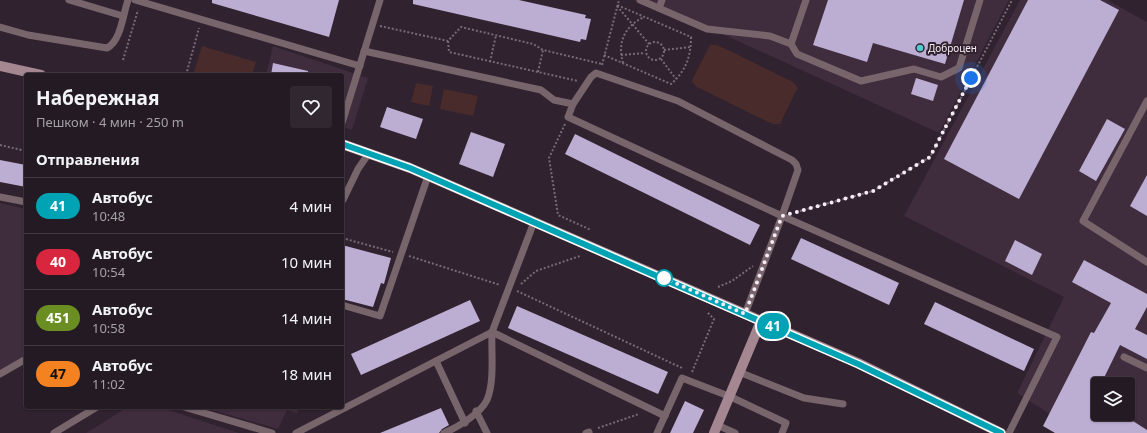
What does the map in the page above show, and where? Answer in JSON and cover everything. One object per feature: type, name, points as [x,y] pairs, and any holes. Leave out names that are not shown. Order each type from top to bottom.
[{"type":"main road","points":[[0,66],[32,73]]},
{"type":"main road","points":[[344,145],[428,176],[761,321],[858,364],[1001,433]]},
{"type":"main road","points":[[716,429],[731,397],[739,372],[761,321]]},
{"type":"lane","points":[[69,0],[123,16]]},
{"type":"lane","points":[[0,26],[28,35],[107,48],[113,45],[128,0]]},
{"type":"lane","points":[[344,117],[380,0]]},
{"type":"lane","points":[[640,0],[707,29],[770,36],[791,44],[797,54],[860,81],[914,69],[941,77],[959,68],[980,0]]},
{"type":"lane","points":[[659,8],[662,0]]},
{"type":"lane","points":[[791,44],[806,0]]},
{"type":"lane","points":[[138,1],[360,66]]},
{"type":"lane","points":[[364,51],[541,90],[554,100],[572,104]]},
{"type":"lane","points":[[745,314],[782,216],[797,178],[798,170],[796,164],[678,101],[600,74],[593,74],[572,104],[568,117],[782,216],[1058,337],[1009,433]]},
{"type":"lane","points":[[1147,101],[1083,221],[1147,262]]},
{"type":"lane","points":[[344,198],[358,169],[369,153]]},
{"type":"lane","points":[[344,306],[380,316],[400,253],[428,176]]},
{"type":"lane","points":[[0,197],[24,202]]},
{"type":"lane","points":[[444,433],[465,423],[487,400],[491,380],[492,332],[534,222]]},
{"type":"lane","points":[[344,408],[492,332]]},
{"type":"lane","points":[[492,332],[666,416]]},
{"type":"lane","points":[[1124,357],[1147,368]]},
{"type":"lane","points":[[0,374],[24,360]]},
{"type":"lane","points":[[436,361],[465,423]]},
{"type":"lane","points":[[739,372],[804,398],[843,404]]},
{"type":"lane","points":[[658,433],[682,378],[731,397],[786,424],[782,433]]},
{"type":"lane","points":[[54,433],[94,409]]},
{"type":"lane","points":[[191,409],[272,433]]},
{"type":"lane","points":[[296,433],[343,409]]},
{"type":"lane","points":[[476,411],[487,433]]},
{"type":"lane","points":[[716,429],[735,433]]},
{"type":"path","points":[[600,74],[619,0]]},
{"type":"path","points":[[782,216],[873,191],[930,157],[1012,0]]},
{"type":"path","points":[[123,60],[138,1]]},
{"type":"path","points":[[604,55],[671,84],[686,65],[691,46],[691,37],[617,5]]},
{"type":"path","points":[[617,5],[649,44]]},
{"type":"path","points":[[623,63],[621,55],[622,38],[632,24],[644,17]]},
{"type":"path","points":[[187,73],[202,20]]},
{"type":"path","points":[[373,24],[448,41]]},
{"type":"path","points":[[586,83],[449,52],[448,41],[461,27],[533,44],[543,50],[602,64]]},
{"type":"path","points":[[490,62],[496,35]]},
{"type":"path","points":[[649,44],[658,43],[664,50]]},
{"type":"path","points":[[646,53],[649,44]]},
{"type":"path","points":[[664,50],[691,46]]},
{"type":"path","points":[[538,72],[543,50]]},
{"type":"path","points":[[661,59],[664,50]]},
{"type":"path","points":[[621,55],[646,53]]},
{"type":"path","points":[[646,53],[651,60],[661,59]]},
{"type":"path","points":[[661,59],[676,79]]},
{"type":"path","points":[[568,117],[550,158],[558,215],[591,230]]},
{"type":"path","points":[[0,145],[24,151]]},
{"type":"path","points":[[344,239],[400,253],[508,287]]},
{"type":"path","points":[[580,256],[536,271],[514,290],[684,370]]},
{"type":"path","points":[[718,287],[732,281],[766,258]]},
{"type":"path","points":[[698,376],[691,373],[714,319],[707,312]]},
{"type":"path","points":[[588,432],[627,417],[653,410]]},
{"type":"shaded area","points":[[648,0],[1009,0],[939,133]]},
{"type":"shaded area","points":[[1020,0],[1107,0],[1147,22],[1147,433],[1079,433],[1017,393],[1064,297],[904,216]]},
{"type":"shaded area","points":[[710,45],[717,45],[724,48],[793,82],[798,88],[780,124],[773,124],[766,121],[697,87],[692,82]]},
{"type":"shaded area","points":[[202,46],[256,62],[253,73],[194,73]]},
{"type":"shaded area","points":[[273,46],[368,78],[352,130],[344,128],[344,73],[266,73]]},
{"type":"shaded area","points":[[416,83],[433,86],[429,106],[411,102]]},
{"type":"shaded area","points":[[444,89],[478,96],[473,116],[440,109]]},
{"type":"shaded area","points":[[0,203],[24,209],[24,359],[0,373]]},
{"type":"shaded area","points":[[125,409],[165,409],[239,433],[86,433]]},
{"type":"shaded area","points":[[209,409],[298,409],[297,413],[287,410],[278,429]]},
{"type":"building","points":[[212,0],[339,0],[329,37],[212,3]]},
{"type":"building","points":[[413,0],[519,0],[586,15],[585,18],[591,19],[586,40],[581,39],[580,42],[413,4]]},
{"type":"building","points":[[828,0],[964,0],[945,64],[873,43],[867,62],[813,45]]},
{"type":"building","points":[[1028,0],[1100,0],[1119,10],[1019,199],[944,159]]},
{"type":"building","points":[[273,63],[308,71],[308,73],[271,73]]},
{"type":"building","points":[[916,78],[938,85],[933,101],[911,94]]},
{"type":"building","points":[[387,107],[423,119],[416,139],[380,127]]},
{"type":"building","points":[[1107,119],[1125,129],[1096,181],[1079,171]]},
{"type":"building","points":[[471,132],[505,144],[493,177],[459,164]]},
{"type":"building","points":[[575,134],[760,225],[750,245],[565,154]]},
{"type":"building","points":[[0,160],[24,165],[24,187],[0,182]]},
{"type":"building","points":[[1147,175],[1147,216],[1130,206]]},
{"type":"building","points":[[801,238],[899,283],[889,305],[791,259]]},
{"type":"building","points":[[1015,240],[1042,254],[1032,275],[1005,261]]},
{"type":"building","points":[[344,246],[391,258],[384,284],[381,283],[373,307],[344,300]]},
{"type":"building","points":[[1084,260],[1147,294],[1147,307],[1135,329],[1147,335],[1147,359],[1120,345],[1104,377],[1091,377],[1091,421],[1133,421],[1147,430],[1147,433],[1055,433],[1043,426],[1091,332],[1094,333],[1111,303],[1072,282]]},
{"type":"building","points":[[470,300],[480,321],[361,375],[351,354]]},
{"type":"building","points":[[935,302],[1034,349],[1024,371],[924,324]]},
{"type":"building","points":[[517,306],[668,372],[658,394],[508,328]]},
{"type":"building","points":[[685,401],[704,410],[693,433],[670,433]]},
{"type":"building","points":[[441,408],[449,425],[442,429],[439,433],[380,433]]},
{"type":"bus line","name":"41","points":[[344,145],[410,168],[830,351],[1001,433]]},
{"type":"place","name":"Доброцен","points":[[920,48]]},
{"type":"route","points":[[664,278],[745,314],[782,216],[873,191],[930,157],[971,78]]}]
